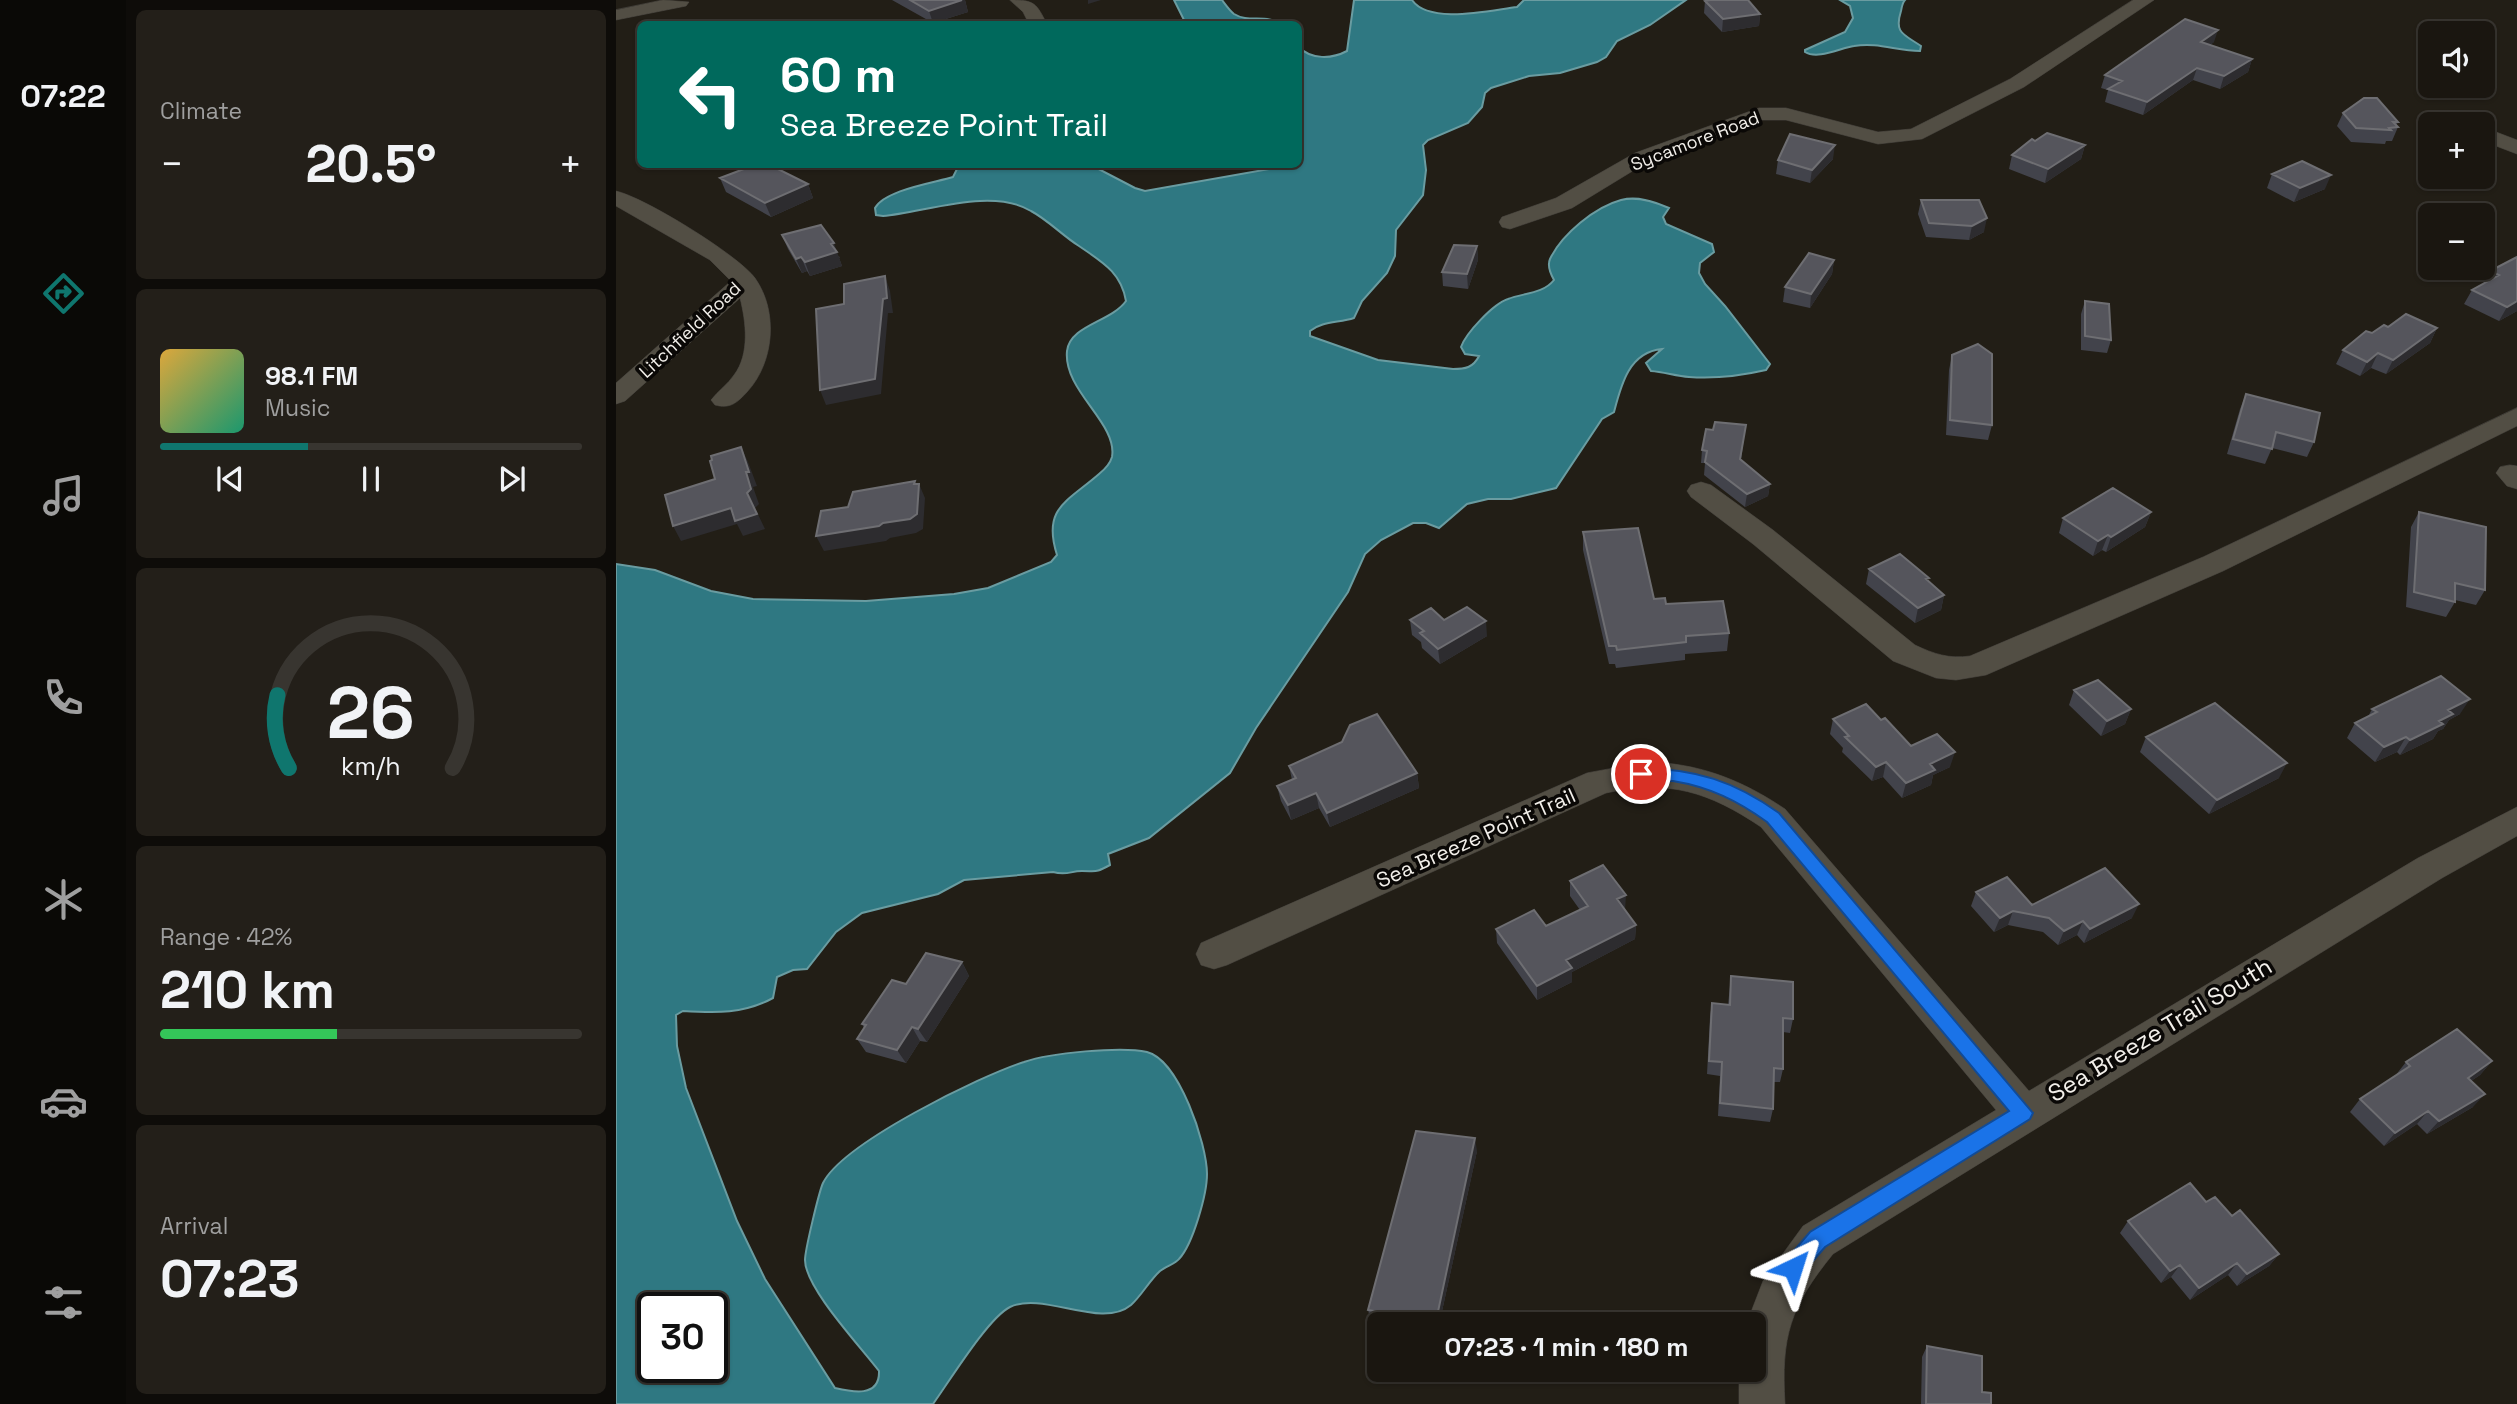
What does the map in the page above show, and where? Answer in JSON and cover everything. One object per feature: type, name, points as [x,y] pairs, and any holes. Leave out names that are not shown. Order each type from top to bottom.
[{"type":"street","points":[[1018,0],[1031,9],[1037,21]]},
{"type":"street","name":"Sycamore Road","points":[[1510,222],[1564,203],[1642,157],[1759,114],[1786,114],[1878,138],[1915,135],[2017,83],[2145,0]]},
{"type":"street","points":[[616,15],[680,2]]},
{"type":"street","points":[[2495,138],[2517,148]]},
{"type":"street","name":"Litchfield Road","points":[[616,197],[718,255],[745,281],[616,396]]},
{"type":"street","points":[[724,400],[751,369],[757,354],[755,310],[745,281]]},
{"type":"street","points":[[1701,491],[1763,537],[1904,653],[1936,667],[1956,669],[1975,667],[2213,564],[2517,416]]},
{"type":"street","name":"Sea Breeze Point Trail","points":[[1214,954],[1599,782],[1641,774],[1697,779],[1744,797],[1773,818],[2023,1113]]},
{"type":"street","name":"Sea Breeze Trail South","points":[[1762,1404],[1760,1377],[1763,1342],[1777,1295],[1793,1268],[1818,1240],[2430,868],[2517,820]]},
{"type":"water","points":[[1174,0],[1222,0],[1232,13],[1239,17],[1276,21],[1184,21]]},
{"type":"water","points":[[1354,0],[1412,0],[1420,8],[1432,12],[1461,14],[1517,7],[1524,0],[1686,0],[1650,25],[1617,41],[1606,57],[1597,62],[1560,73],[1529,76],[1491,88],[1485,93],[1482,107],[1468,123],[1428,140],[1423,145],[1426,170],[1423,195],[1396,230],[1395,256],[1387,273],[1362,301],[1354,318],[1320,325],[1310,331],[1310,336],[1378,360],[1453,369],[1468,367],[1479,356],[1465,354],[1461,347],[1468,334],[1502,302],[1539,291],[1554,280],[1549,270],[1550,259],[1571,231],[1590,215],[1611,204],[1621,200],[1639,199],[1669,208],[1663,217],[1666,224],[1712,244],[1714,252],[1700,263],[1699,273],[1770,364],[1766,370],[1737,375],[1709,378],[1684,376],[1651,371],[1646,363],[1662,349],[1651,351],[1634,363],[1624,381],[1614,412],[1602,419],[1556,488],[1511,499],[1488,499],[1467,504],[1439,528],[1426,523],[1413,523],[1381,540],[1365,554],[1348,592],[1256,728],[1230,773],[1149,838],[1108,854],[1110,865],[1096,871],[964,880],[938,894],[862,913],[836,932],[807,969],[793,970],[777,977],[773,998],[740,1010],[683,1011],[676,1015],[677,1046],[686,1088],[737,1221],[765,1279],[835,1388],[849,1391],[870,1389],[878,1380],[879,1371],[824,1301],[807,1272],[806,1254],[823,1183],[836,1167],[857,1149],[884,1131],[946,1096],[1024,1062],[1086,1051],[1147,1052],[1159,1058],[1170,1070],[1189,1105],[1206,1160],[1205,1194],[1184,1252],[1179,1259],[1152,1279],[1131,1305],[1119,1312],[1104,1314],[1039,1303],[1010,1307],[1001,1313],[980,1337],[933,1404],[616,1404],[616,564],[655,570],[711,591],[753,599],[866,601],[954,594],[988,588],[1051,562],[1057,555],[1053,526],[1060,507],[1105,469],[1112,457],[1112,444],[1107,432],[1073,380],[1067,351],[1075,335],[1111,314],[1126,301],[1120,282],[1095,257],[1031,211],[1015,204],[978,201],[883,216],[876,215],[875,208],[889,196],[899,192],[953,177],[958,168],[1097,168],[1145,191],[1275,168],[1302,168],[1302,49],[1322,57],[1347,51]]},
{"type":"water","points":[[1840,0],[1905,0],[1899,18],[1900,29],[1921,46],[1920,51],[1863,45],[1816,55],[1805,52],[1845,32],[1853,18],[1850,6]]},
{"type":"building","points":[[910,0],[962,0],[929,11]]},
{"type":"building","points":[[1748,0],[1760,14],[1723,19],[1705,1]]},
{"type":"building","points":[[2185,19],[2218,30],[2201,42],[2252,59],[2224,76],[2197,68],[2147,102],[2108,89],[2122,81],[2105,75]]},
{"type":"building","points":[[2364,98],[2377,98],[2398,122],[2393,122],[2398,127],[2389,128],[2391,130],[2356,128],[2343,113]]},
{"type":"building","points":[[2047,133],[2085,145],[2048,169],[2012,155],[2032,139],[2035,141]]},
{"type":"building","points":[[1790,134],[1835,145],[1812,170],[1778,160]]},
{"type":"building","points":[[2302,161],[2331,175],[2300,188],[2272,174]]},
{"type":"building","points":[[746,168],[776,168],[808,184],[765,203],[720,178]]},
{"type":"building","points":[[1921,200],[1979,200],[1987,218],[1972,226],[1929,223]]},
{"type":"building","points":[[821,225],[837,252],[805,262],[801,257],[796,259],[782,235]]},
{"type":"building","points":[[1454,245],[1477,246],[1467,274],[1442,272]]},
{"type":"building","points":[[1809,253],[1834,260],[1811,294],[1785,287]]},
{"type":"building","points":[[2517,257],[2517,301],[2507,307],[2472,290],[2495,280],[2499,275],[2495,273],[2495,268]]},
{"type":"building","points":[[885,276],[887,298],[883,299],[875,379],[820,390],[816,309],[844,304],[844,284]]},
{"type":"building","points":[[2085,301],[2109,304],[2111,340],[2085,336]]},
{"type":"building","points":[[2406,314],[2437,328],[2393,360],[2378,353],[2367,362],[2343,350],[2366,331],[2372,333],[2384,325],[2388,327]]},
{"type":"building","points":[[1978,344],[1992,354],[1992,425],[1950,420],[1952,355]]},
{"type":"building","points":[[2246,394],[2320,413],[2314,442],[2276,432],[2272,449],[2233,439]]},
{"type":"building","points":[[1715,422],[1746,425],[1740,459],[1770,484],[1747,494],[1705,462],[1707,451],[1702,450],[1706,429],[1713,430]]},
{"type":"building","points":[[741,447],[749,472],[746,472],[751,489],[747,493],[757,514],[735,521],[731,508],[673,526],[665,495],[715,479],[711,456]]},
{"type":"building","points":[[915,481],[914,484],[919,484],[917,514],[910,519],[816,536],[821,511],[848,507],[853,492]]},
{"type":"building","points":[[2113,488],[2151,512],[2111,537],[2108,535],[2098,541],[2063,518]]},
{"type":"building","points":[[2419,512],[2486,527],[2485,590],[2455,583],[2455,602],[2414,592]]},
{"type":"building","points":[[1638,528],[1654,599],[1665,598],[1666,604],[1723,601],[1729,633],[1686,636],[1686,642],[1617,650],[1616,646],[1609,646],[1583,532]]},
{"type":"building","points":[[1900,554],[1929,578],[1926,579],[1944,595],[1918,608],[1869,569]]},
{"type":"building","points":[[1467,607],[1486,621],[1438,649],[1420,633],[1424,631],[1410,620],[1431,608],[1444,620]]},
{"type":"building","points":[[2441,676],[2470,699],[2448,710],[2453,714],[2439,721],[2443,724],[2410,740],[2406,737],[2384,747],[2355,723],[2377,712],[2372,709]]},
{"type":"building","points":[[2098,680],[2131,709],[2107,721],[2074,690]]},
{"type":"building","points":[[2215,703],[2287,763],[2217,800],[2146,737]]},
{"type":"building","points":[[1866,704],[1881,720],[1885,718],[1911,746],[1937,734],[1955,752],[1930,764],[1935,770],[1906,783],[1886,762],[1876,767],[1845,737],[1849,736],[1833,719]]},
{"type":"building","points":[[1377,714],[1417,773],[1327,813],[1316,793],[1288,805],[1277,786],[1296,778],[1289,766],[1342,742],[1350,725]]},
{"type":"building","points":[[1603,865],[1626,895],[1617,899],[1636,925],[1566,960],[1572,968],[1537,986],[1496,929],[1534,910],[1546,926],[1588,906],[1570,881]]},
{"type":"building","points":[[2105,868],[2139,904],[2090,929],[2083,921],[2064,931],[2049,918],[2013,911],[2000,918],[1976,892],[2007,877],[2032,905]]},
{"type":"building","points":[[926,953],[962,962],[918,1029],[912,1027],[897,1050],[857,1039],[866,1025],[862,1024],[892,980],[906,984]]},
{"type":"building","points":[[1731,976],[1793,982],[1793,1019],[1783,1018],[1783,1069],[1774,1068],[1773,1109],[1720,1103],[1722,1062],[1709,1061],[1712,1003],[1730,1005]]},
{"type":"building","points":[[2457,1029],[2492,1061],[2468,1078],[2485,1094],[2439,1121],[2428,1111],[2395,1133],[2360,1099],[2410,1066],[2406,1062]]},
{"type":"building","points":[[1416,1131],[1475,1138],[1438,1312],[1368,1310]]},
{"type":"building","points":[[2190,1183],[2206,1202],[2215,1197],[2232,1216],[2240,1210],[2279,1254],[2247,1274],[2237,1263],[2199,1288],[2180,1265],[2170,1271],[2128,1221]]},
{"type":"building","points":[[1927,1346],[1982,1356],[1982,1392],[1991,1393],[1991,1404],[1926,1404]]},
{"type":"route","points":[[1641,774],[1673,775],[1721,786],[1744,797],[1773,818],[2023,1113],[1818,1240],[1793,1268]]}]
